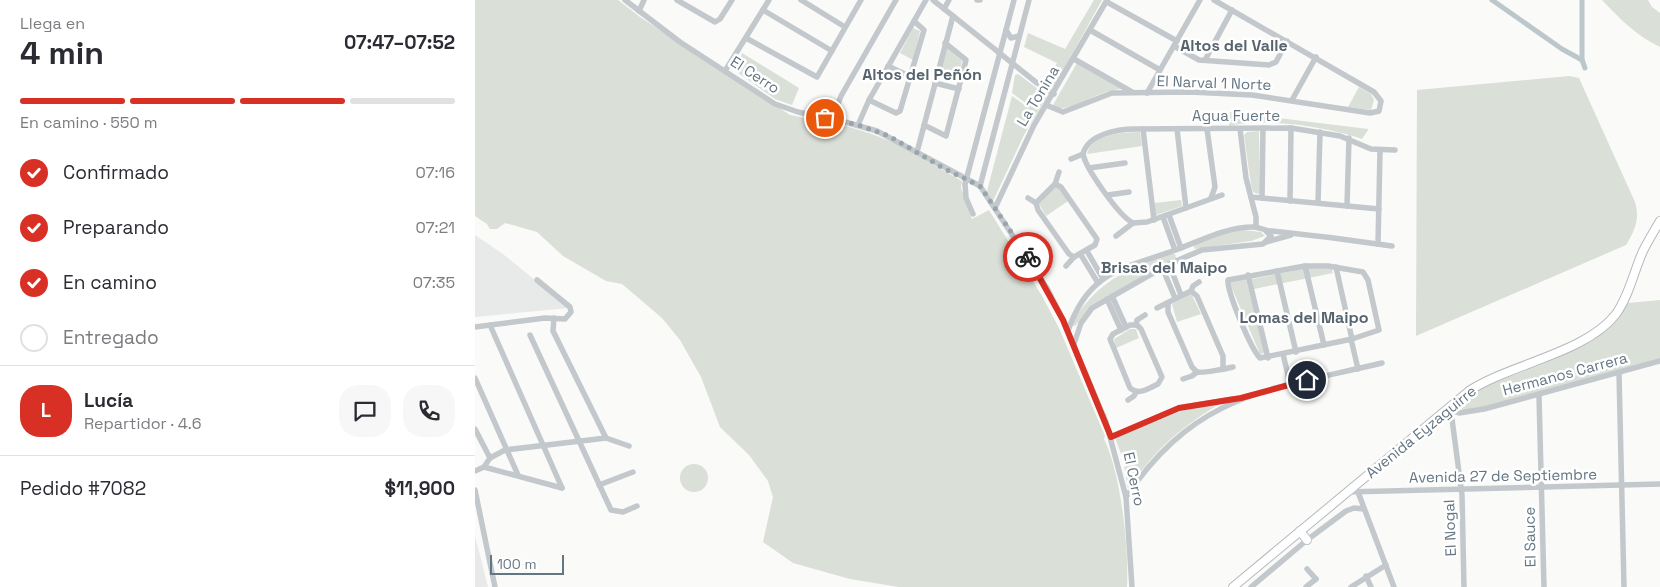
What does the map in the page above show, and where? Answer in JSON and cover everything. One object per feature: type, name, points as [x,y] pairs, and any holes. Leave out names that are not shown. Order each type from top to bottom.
[{"type":"main road","name":"Avenida Eyzaguirre","points":[[1233,587],[1481,383],[1559,351],[1606,324],[1623,301],[1643,251],[1660,221]]},
{"type":"main road","points":[[1300,531],[1307,540]]},
{"type":"street","name":"El Cerro","points":[[625,0],[775,104],[798,112],[858,125],[889,136],[980,186],[1039,274],[1068,331],[1111,437],[1126,497],[1132,587]]},
{"type":"street","points":[[636,9],[639,0]]},
{"type":"street","points":[[636,9],[645,0]]},
{"type":"street","points":[[677,0],[715,22],[720,19],[732,0]]},
{"type":"street","points":[[725,71],[769,0]]},
{"type":"street","points":[[801,0],[845,27]]},
{"type":"street","points":[[832,119],[841,96],[896,0]]},
{"type":"street","points":[[858,125],[869,100],[926,0]]},
{"type":"street","points":[[933,0],[1012,64],[1054,94]]},
{"type":"street","points":[[944,9],[949,0]]},
{"type":"street","points":[[973,214],[966,198],[966,180],[1014,0]]},
{"type":"street","points":[[980,186],[1029,0]]},
{"type":"street","points":[[1147,93],[1200,0]]},
{"type":"street","points":[[1214,0],[1316,57],[1292,100]]},
{"type":"street","points":[[746,38],[817,77],[859,1]]},
{"type":"street","points":[[1107,1],[1195,58],[1271,65],[1276,62],[1287,41]]},
{"type":"street","name":"La Tonina","points":[[995,208],[1031,131],[1107,1]]},
{"type":"street","points":[[763,10],[832,51]]},
{"type":"street","points":[[1205,60],[1232,10]]},
{"type":"street","points":[[917,152],[953,16]]},
{"type":"street","points":[[869,100],[899,113],[925,29],[914,22]]},
{"type":"street","points":[[1006,30],[1011,38],[1019,36]]},
{"type":"street","points":[[1090,30],[1160,70]]},
{"type":"street","points":[[924,125],[946,137],[965,59],[945,43]]},
{"type":"street","name":"El Narval 1 Norte","points":[[1046,105],[1063,112],[1111,93],[1211,92],[1292,100],[1376,113],[1381,107],[1379,97],[1374,92],[1316,57]]},
{"type":"street","points":[[1074,59],[1133,93]]},
{"type":"street","points":[[889,66],[911,76]]},
{"type":"street","points":[[935,82],[959,89]]},
{"type":"street","points":[[1262,198],[1263,128]]},
{"type":"street","points":[[1290,201],[1291,128]]},
{"type":"street","name":"Agua Fuerte","points":[[1083,154],[1088,144],[1105,135],[1123,130],[1143,129],[1291,128],[1349,138],[1371,149],[1380,151],[1395,150]]},
{"type":"street","points":[[1143,129],[1154,220]]},
{"type":"street","points":[[1177,129],[1186,208]]},
{"type":"street","points":[[1207,129],[1215,187],[1211,198]]},
{"type":"street","points":[[1240,129],[1245,178],[1251,197],[1256,227]]},
{"type":"street","points":[[1318,203],[1320,132]]},
{"type":"street","points":[[1347,206],[1349,138]]},
{"type":"street","points":[[1378,244],[1380,151]]},
{"type":"street","points":[[1071,159],[1083,154],[1089,168],[1108,196],[1123,216],[1133,223]]},
{"type":"street","points":[[1089,168],[1125,163]]},
{"type":"street","points":[[1036,203],[1055,184],[1059,172]]},
{"type":"street","points":[[1055,184],[1061,186],[1095,234],[1097,241],[1084,253],[1074,257],[1066,266]]},
{"type":"street","points":[[1108,196],[1129,192]]},
{"type":"street","points":[[1116,236],[1133,223],[1154,220],[1222,195]]},
{"type":"street","points":[[1251,197],[1379,210]]},
{"type":"street","points":[[1028,198],[1036,203],[1037,208],[1063,246],[1074,257]]},
{"type":"street","points":[[1166,216],[1178,249]]},
{"type":"street","points":[[1068,331],[1073,317],[1100,281],[1121,268],[1223,232],[1256,227],[1266,231],[1392,246]]},
{"type":"street","points":[[1266,231],[1271,236],[1266,242]]},
{"type":"street","points":[[1074,346],[1085,315],[1109,297],[1162,267],[1202,250],[1266,242],[1295,233]]},
{"type":"street","points":[[1084,253],[1100,281]]},
{"type":"street","points":[[1169,264],[1181,295]]},
{"type":"street","points":[[1305,266],[1324,345]]},
{"type":"street","points":[[1305,266],[1336,267],[1363,272],[1369,280],[1379,330],[1352,339],[1260,358],[1228,282],[1231,278],[1305,266]]},
{"type":"street","points":[[1162,267],[1175,298]]},
{"type":"street","points":[[1336,267],[1358,369]]},
{"type":"street","points":[[1277,271],[1296,352]]},
{"type":"street","points":[[1248,276],[1267,358]]},
{"type":"street","points":[[475,327],[554,318],[565,319],[571,312],[570,307],[537,280]]},
{"type":"street","points":[[1157,308],[1191,291],[1193,286],[1199,282]]},
{"type":"street","points":[[1191,291],[1197,296],[1223,356],[1223,366]]},
{"type":"street","points":[[1109,297],[1123,328]]},
{"type":"street","points":[[1168,304],[1172,320],[1192,367],[1197,372]]},
{"type":"street","points":[[1135,325],[1137,320],[1145,315]]},
{"type":"street","points":[[1063,320],[1073,317]]},
{"type":"street","points":[[554,318],[553,331],[607,438]]},
{"type":"street","points":[[485,466],[562,488],[490,325]]},
{"type":"street","points":[[1128,400],[1137,392],[1158,384],[1161,380],[1161,373],[1141,329],[1135,325],[1123,328],[1111,336],[1112,344],[1131,388],[1137,392]]},
{"type":"street","points":[[530,335],[611,510],[623,512],[637,506]]},
{"type":"street","points":[[1283,354],[1290,384]]},
{"type":"street","name":"Hermanos Carrera","points":[[1448,409],[1462,412],[1539,396],[1660,361]]},
{"type":"street","points":[[1111,437],[1179,408],[1241,398],[1290,384],[1382,363]]},
{"type":"street","points":[[1183,379],[1197,372],[1205,372],[1223,366],[1233,367]]},
{"type":"street","points":[[1619,372],[1624,587]]},
{"type":"street","points":[[475,378],[505,450],[518,475]]},
{"type":"street","name":"El Sauce","points":[[1539,396],[1544,587]]},
{"type":"street","points":[[1126,497],[1150,464],[1179,434],[1209,414],[1241,398]]},
{"type":"street","name":"El Nogal","points":[[1448,409],[1452,419],[1461,489],[1464,587]]},
{"type":"street","points":[[475,429],[490,458]]},
{"type":"street","points":[[475,471],[485,466],[490,458],[505,450],[607,438],[629,446]]},
{"type":"street","points":[[599,485],[633,472]]},
{"type":"street","name":"Avenida 27 de Septiembre","points":[[1347,492],[1660,484]]},
{"type":"street","points":[[475,490],[495,587]]},
{"type":"street","points":[[1358,492],[1394,587]]},
{"type":"street","points":[[1251,587],[1307,540],[1346,511],[1357,508],[1364,509]]},
{"type":"street","points":[[1351,587],[1386,565]]},
{"type":"street","points":[[1307,569],[1316,579],[1315,587]]},
{"type":"street","points":[[1367,576],[1371,587]]},
{"type":"street","points":[[1306,587],[1316,579]]},
{"type":"shaded area","points":[[475,0],[618,0],[640,17],[790,115],[846,126],[872,134],[899,145],[962,181],[961,188],[972,219],[989,210],[1042,296],[1059,328],[1105,436],[1104,439],[1115,471],[1123,512],[1127,553],[1127,587],[899,587],[850,579],[793,563],[763,542],[773,497],[768,481],[749,455],[720,427],[701,377],[680,340],[662,318],[622,284],[606,281],[563,256],[537,232],[505,223],[497,229],[490,229],[487,224],[475,216]]},
{"type":"shaded area","points":[[1094,0],[1102,0],[1054,87],[1047,82],[1057,63],[1024,47],[1028,33],[1065,49]]},
{"type":"shaded area","points":[[1602,0],[1648,0],[1652,7],[1660,13],[1660,47],[1636,32]]},
{"type":"shaded area","points":[[913,28],[920,31],[913,60],[900,53]]},
{"type":"shaded area","points":[[947,48],[962,61],[959,75],[941,69]]},
{"type":"shaded area","points":[[742,53],[799,88],[792,105],[775,99],[737,72]]},
{"type":"shaded area","points":[[1077,63],[1124,89],[1107,92],[1066,108],[1057,109],[1053,105]]},
{"type":"shaded area","points":[[1018,74],[1038,89],[1027,104],[1012,93],[1015,75]]},
{"type":"shaded area","points":[[1569,76],[1579,78],[1635,202],[1636,224],[1626,245],[1416,336],[1417,90]]},
{"type":"shaded area","points":[[1359,87],[1371,94],[1374,100],[1371,110],[1348,107]]},
{"type":"shaded area","points":[[1040,90],[1048,95],[1024,135],[993,201],[987,191],[1012,96],[1026,106]]},
{"type":"shaded area","points":[[1230,112],[1368,130],[1362,139],[1315,127],[1278,123],[1243,123],[1229,126]]},
{"type":"shaded area","points":[[1259,131],[1260,193],[1258,194],[1253,192],[1251,185],[1244,135],[1247,132]]},
{"type":"shaded area","points":[[1140,132],[1142,146],[1087,154],[1090,147],[1101,138],[1117,134]]},
{"type":"shaded area","points":[[1054,187],[1059,188],[1068,201],[1046,216],[1039,204]]},
{"type":"shaded area","points":[[1181,200],[1182,206],[1156,215],[1154,203]]},
{"type":"shaded area","points":[[1243,230],[1261,232],[1265,236],[1251,241],[1195,249],[1193,245],[1226,233]]},
{"type":"shaded area","points":[[475,235],[503,254],[569,308],[475,317]]},
{"type":"shaded area","points":[[1171,253],[1175,254],[1176,258],[1091,305],[1075,326],[1071,325],[1090,298],[1113,279],[1140,264]]},
{"type":"shaded area","points":[[1308,268],[1332,269],[1333,273],[1254,289],[1252,279]]},
{"type":"shaded area","points":[[1246,279],[1265,353],[1260,354],[1231,286],[1231,282]]},
{"type":"shaded area","points":[[1191,293],[1201,314],[1177,322],[1172,304]]},
{"type":"shaded area","points":[[1660,300],[1660,359],[1472,410],[1457,409],[1471,394],[1480,389],[1558,358],[1585,343],[1609,325],[1628,303]]},
{"type":"shaded area","points":[[1130,329],[1136,329],[1139,338],[1116,348],[1114,339]]},
{"type":"shaded area","points":[[1226,400],[1171,438],[1128,489],[1123,459],[1115,438],[1181,411]]},
{"type":"shaded area","points":[[694,464],[704,468],[708,478],[704,488],[694,492],[684,488],[680,478],[684,468]]},
{"type":"shaded area","points":[[475,536],[480,555],[488,587],[475,587]]},
{"type":"waterway","points":[[1492,0],[1562,49],[1582,60]]},
{"type":"waterway","points":[[1582,0],[1582,60],[1585,68]]},
{"type":"way so far","points":[[825,118],[858,125],[889,136],[945,169],[980,186],[1028,257]]},
{"type":"district","name":"Altos del Valle","points":[[1234,45]]},
{"type":"district","name":"Altos del Peñón","points":[[922,74]]},
{"type":"district","name":"Brisas del Maipo","points":[[1164,267]]},
{"type":"district","name":"Lomas del Maipo","points":[[1304,317]]},
{"type":"route","points":[[1028,257],[1047,288],[1063,320],[1111,437],[1179,408],[1241,398],[1307,380]]}]
